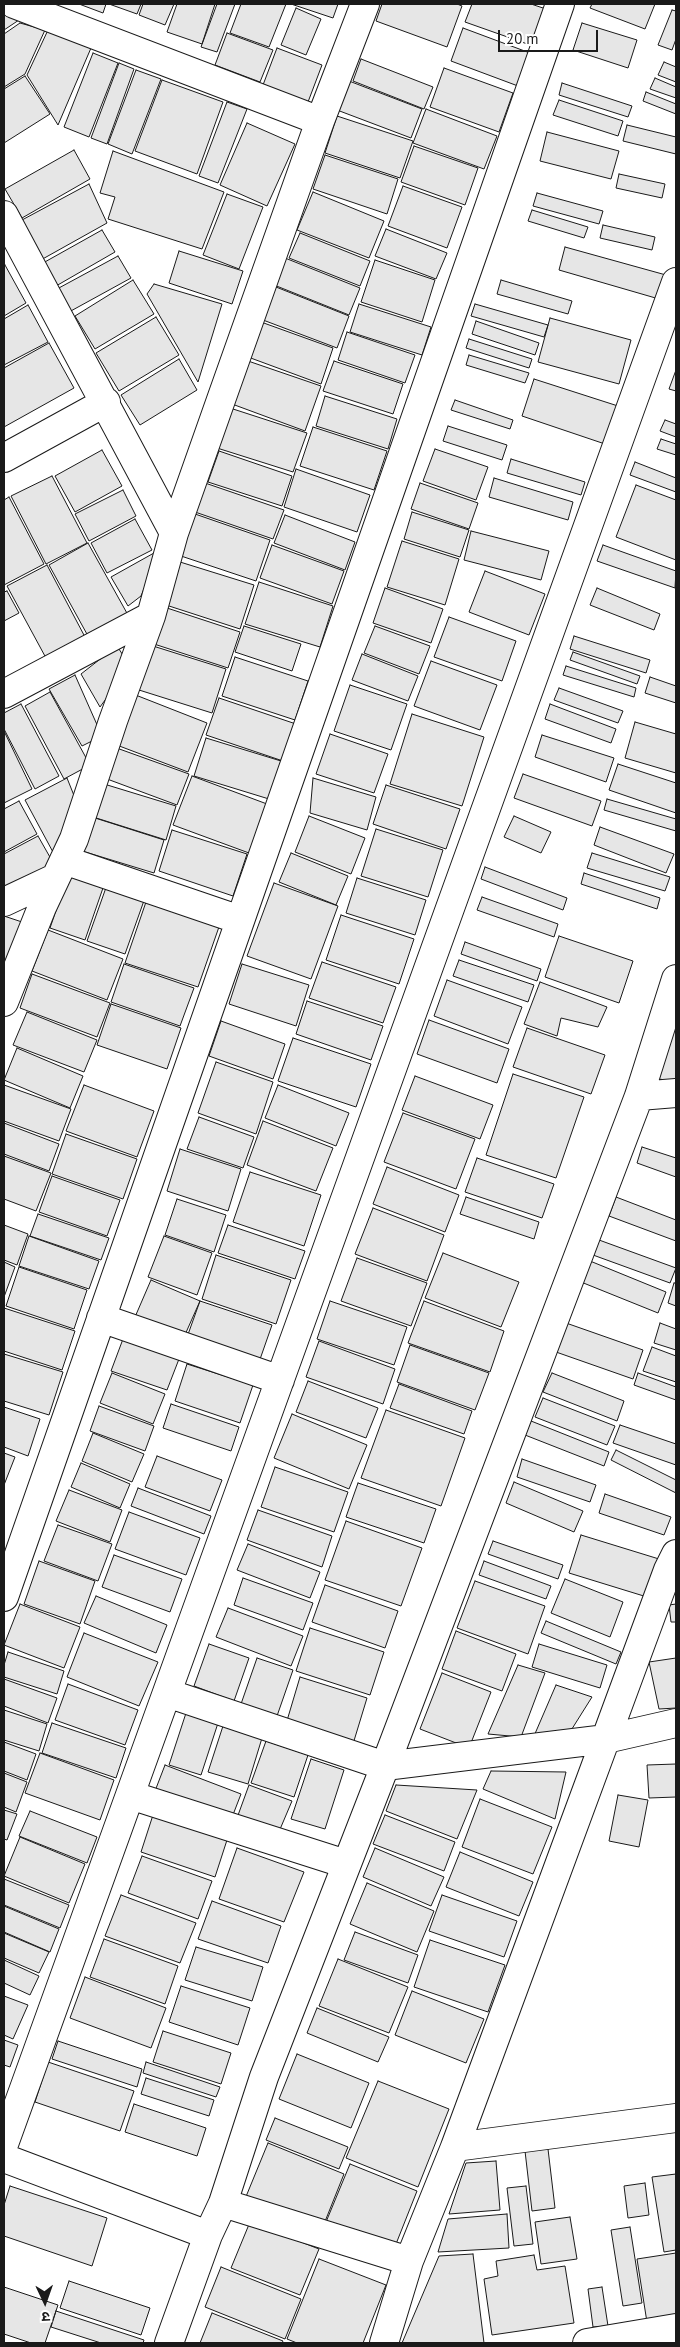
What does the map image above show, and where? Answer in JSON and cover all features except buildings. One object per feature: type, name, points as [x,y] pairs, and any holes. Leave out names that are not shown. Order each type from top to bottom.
[{"type":"street","points":[[14,4],[320,121]]},
{"type":"street","points":[[4,1002],[59,869],[74,839],[113,720],[152,616],[174,533],[320,121],[365,4]]},
{"type":"street","points":[[4,1597],[560,4]]},
{"type":"street","points":[[4,214],[106,402],[174,533]]},
{"type":"street","points":[[4,2144],[676,282]]},
{"type":"street","points":[[4,458],[106,402]]},
{"type":"street","points":[[4,694],[152,616]]},
{"type":"street","points":[[4,902],[59,869],[240,920]]},
{"type":"street","points":[[169,2343],[208,2235],[223,2203],[264,2076],[385,1766],[639,1096],[676,979]]},
{"type":"street","points":[[639,1096],[676,1093]]},
{"type":"street","points":[[101,1318],[280,1380]]},
{"type":"street","points":[[384,2343],[409,2261],[455,2147],[668,1570],[676,1554]]},
{"type":"street","points":[[167,1693],[385,1766],[606,1739],[676,1723]]},
{"type":"street","points":[[130,1795],[346,1864]]},
{"type":"street","points":[[455,2147],[676,2118]]},
{"type":"street","points":[[4,2158],[208,2235]]},
{"type":"street","points":[[223,2203],[409,2261]]},
{"type":"street","points":[[587,2343],[676,2328]]}]
